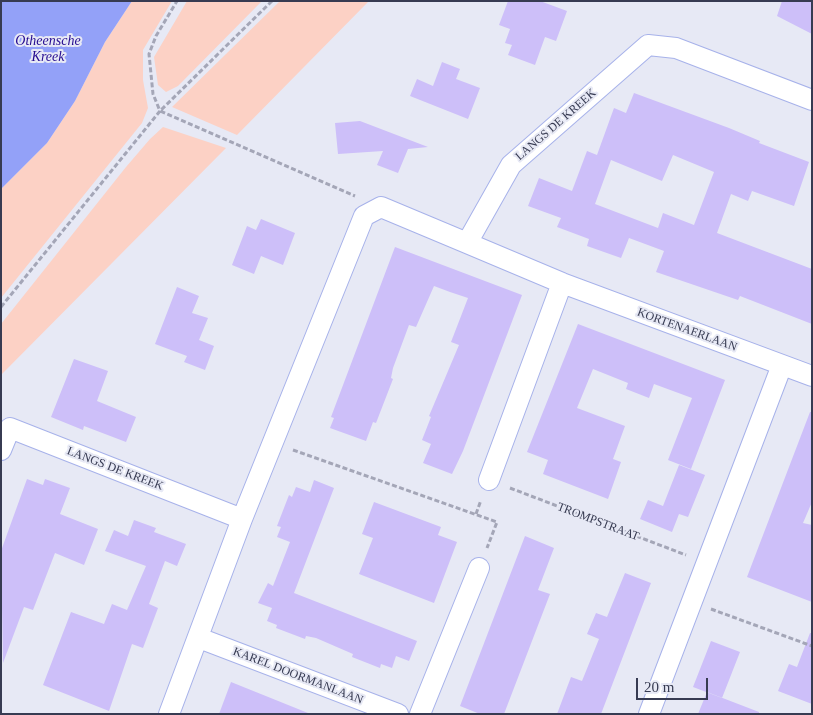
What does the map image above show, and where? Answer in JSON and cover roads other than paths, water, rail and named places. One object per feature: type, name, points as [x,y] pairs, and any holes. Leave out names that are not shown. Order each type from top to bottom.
[{"type":"street","name":"LANGS DE KREEK","points":[[467,243],[511,165],[648,45],[676,48],[812,100]]},
{"type":"street","points":[[169,714],[242,519],[364,216],[380,207],[467,243]]},
{"type":"street","name":"KORTENAERLAAN","points":[[467,243],[562,283],[812,376]]},
{"type":"street","points":[[489,480],[562,283]]},
{"type":"street","points":[[649,714],[708,564],[782,365]]},
{"type":"street","name":"LANGS DE KREEK","points":[[1,450],[10,428],[242,519]]},
{"type":"street","points":[[420,714],[479,568]]},
{"type":"street","name":"KAREL DOORMANLAAN","points":[[199,638],[398,714]]},
{"type":"water","name":"Otheensche Kreek","points":[[1,1],[132,1],[105,42],[75,101],[47,143],[1,189]]}]
